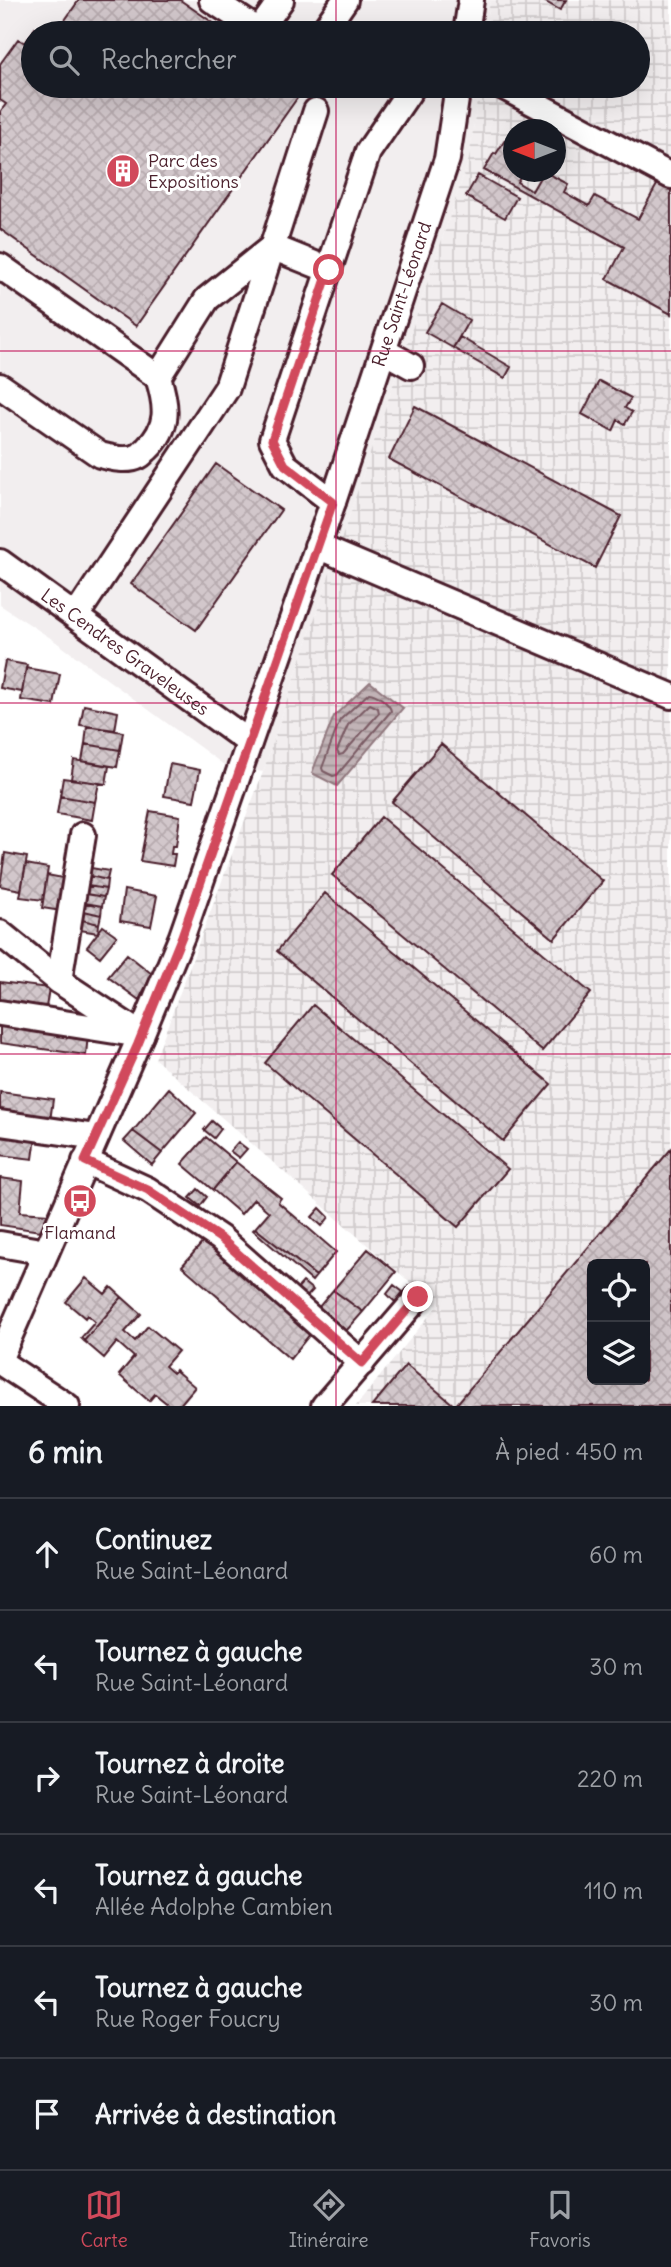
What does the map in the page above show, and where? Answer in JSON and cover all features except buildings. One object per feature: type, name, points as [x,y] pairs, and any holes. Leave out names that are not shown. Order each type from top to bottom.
[{"type":"street","points":[[267,21],[281,0]]},
{"type":"street","points":[[330,21],[345,0]]},
{"type":"street","points":[[467,21],[471,0]]},
{"type":"street","points":[[215,1],[244,21]]},
{"type":"street","points":[[333,502],[285,465],[272,440],[368,152],[405,98]]},
{"type":"street","name":"Rue Saint-Léonard","points":[[0,1360],[182,936],[333,502],[447,159],[456,98]]},
{"type":"street","points":[[525,98],[671,176]]},
{"type":"street","points":[[76,616],[227,388],[316,111]]},
{"type":"street","points":[[272,247],[329,270]]},
{"type":"street","points":[[158,377],[207,299],[272,247]]},
{"type":"street","points":[[0,266],[158,377],[164,394],[164,426],[155,441],[138,457],[118,459],[100,455],[0,386]]},
{"type":"street","points":[[384,351],[411,366]]},
{"type":"street","points":[[317,546],[671,696]]},
{"type":"street","name":"Les Cendres Graveleuses","points":[[0,562],[249,742]]},
{"type":"street","points":[[59,981],[83,835]]},
{"type":"street","points":[[0,933],[59,981],[141,1035]]},
{"type":"street","points":[[0,1013],[141,1035]]},
{"type":"street","points":[[0,1124],[96,1137]]},
{"type":"street","points":[[85,1161],[148,1190],[220,1238],[362,1363]]},
{"type":"street","points":[[0,1244],[46,1252]]},
{"type":"street","points":[[324,1406],[418,1297]]},
{"type":"street","points":[[0,1360],[67,1406]]},
{"type":"shaded area","points":[[0,0],[490,0],[487,21],[21,21],[21,98],[477,98],[469,159],[263,772],[224,765],[52,639],[0,605]]},
{"type":"shaded area","points":[[490,0],[671,0],[671,1406],[356,1406],[437,1306],[155,1059],[263,772],[469,159],[477,98],[650,98],[650,21],[487,21]]},
{"type":"water","points":[[370,682],[403,708],[337,786],[312,773],[334,716]]},
{"type":"place","name":"Parc des Expositions","points":[[123,171]]},
{"type":"place","name":"Flamand","points":[[80,1201]]},
{"type":"route","points":[[329,270],[272,440],[285,465],[333,502],[182,936],[138,1044],[85,1161],[148,1190],[220,1238],[362,1363],[418,1297]]}]
